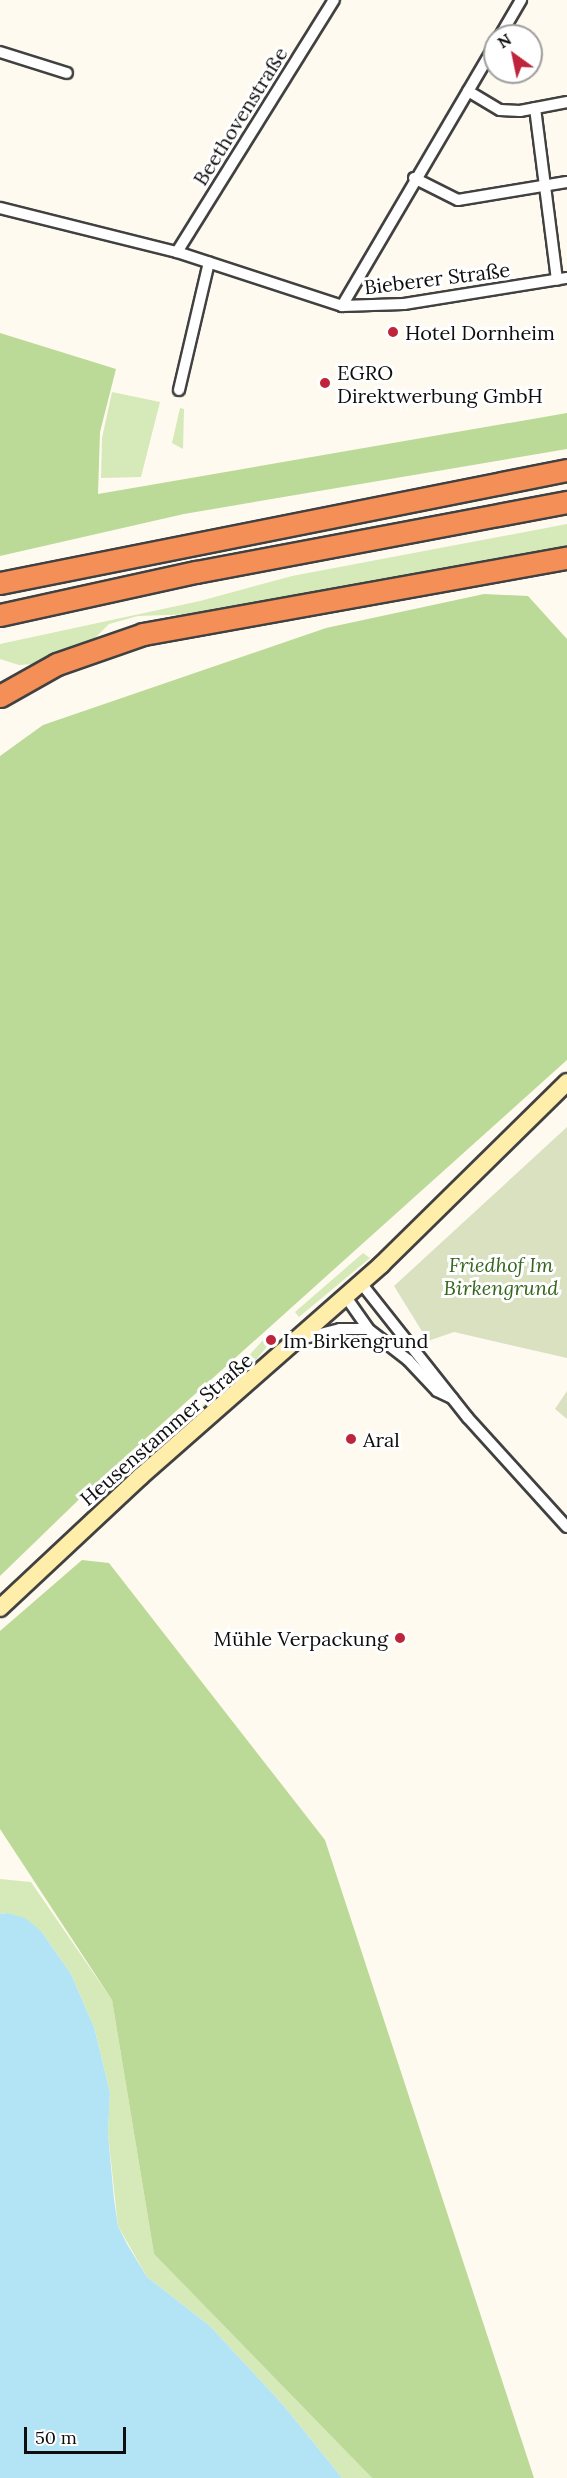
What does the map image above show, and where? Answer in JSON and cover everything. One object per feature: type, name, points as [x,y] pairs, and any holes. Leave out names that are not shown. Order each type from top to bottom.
[{"type":"highway","points":[[0,583],[567,470]]},
{"type":"highway","points":[[0,615],[196,572],[567,502]]},
{"type":"highway","points":[[0,696],[57,664],[143,634],[567,558]]},
{"type":"main road","name":"Heusenstammer Straße","points":[[0,1608],[140,1477],[346,1297],[567,1082]]},
{"type":"street","name":"Beethovenstraße","points":[[177,252],[334,0]]},
{"type":"street","points":[[507,24],[521,0]]},
{"type":"street","points":[[0,52],[67,73]]},
{"type":"street","points":[[342,306],[414,178],[483,65]]},
{"type":"street","points":[[468,91],[500,110],[535,108],[567,102]]},
{"type":"street","points":[[535,108],[544,185],[562,279]]},
{"type":"street","points":[[414,178],[458,200],[567,182]]},
{"type":"street","name":"Bieberer Straße","points":[[0,208],[177,252],[342,306],[404,304],[562,279]]},
{"type":"street","points":[[179,390],[209,262]]},
{"type":"street","points":[[361,1283],[452,1399],[565,1524]]},
{"type":"street","points":[[346,1297],[368,1329],[408,1360],[437,1391],[452,1399]]},
{"type":"street","points":[[300,1339],[340,1329],[368,1329]]},
{"type":"green space","points":[[0,333],[116,369],[100,432],[98,494],[567,413],[567,449],[184,514],[0,556]]},
{"type":"green space","points":[[112,392],[160,402],[141,477],[101,478],[102,438]]},
{"type":"green space","points":[[180,408],[184,409],[183,449],[172,443]]},
{"type":"green space","points":[[567,524],[567,547],[196,614],[138,616],[109,624],[93,640],[34,664],[19,665],[0,659],[0,644],[200,601],[292,576]]},
{"type":"green space","points":[[484,594],[528,596],[567,639],[567,1060],[95,1484],[0,1576],[0,756],[43,725],[326,628]]},
{"type":"green space","name":"Friedhof Im Birkengrund","points":[[567,1127],[567,1358],[454,1332],[428,1341],[394,1286]]},
{"type":"green space","points":[[363,1253],[370,1258],[299,1317],[295,1312]]},
{"type":"green space","points":[[264,1339],[269,1344],[241,1378],[198,1411]]},
{"type":"green space","points":[[567,1391],[567,1419],[555,1409]]},
{"type":"green space","points":[[82,1560],[109,1563],[325,1840],[534,2478],[372,2478],[154,2254],[112,2000],[0,1829],[0,1631]]},
{"type":"green space","points":[[0,1879],[31,1882],[112,2000],[154,2254],[372,2478],[342,2478],[284,2406],[210,2326],[147,2277],[118,2226],[108,2134],[110,2092],[94,2027],[71,1974],[41,1931],[7,1913],[0,1914]]},
{"type":"water","points":[[7,1913],[25,1918],[41,1931],[71,1974],[94,2027],[110,2092],[108,2134],[118,2226],[127,2244],[147,2277],[210,2326],[284,2406],[342,2478],[0,2478],[0,1914]]},
{"type":"place","name":"Hotel Dornheim","points":[[393,332]]},
{"type":"place","name":"EGRO Direktwerbung GmbH","points":[[325,383]]},
{"type":"place","name":"Im Birkengrund","points":[[271,1340]]},
{"type":"place","name":"Aral","points":[[351,1439]]},
{"type":"place","name":"Mühle Verpackung","points":[[400,1638]]}]
